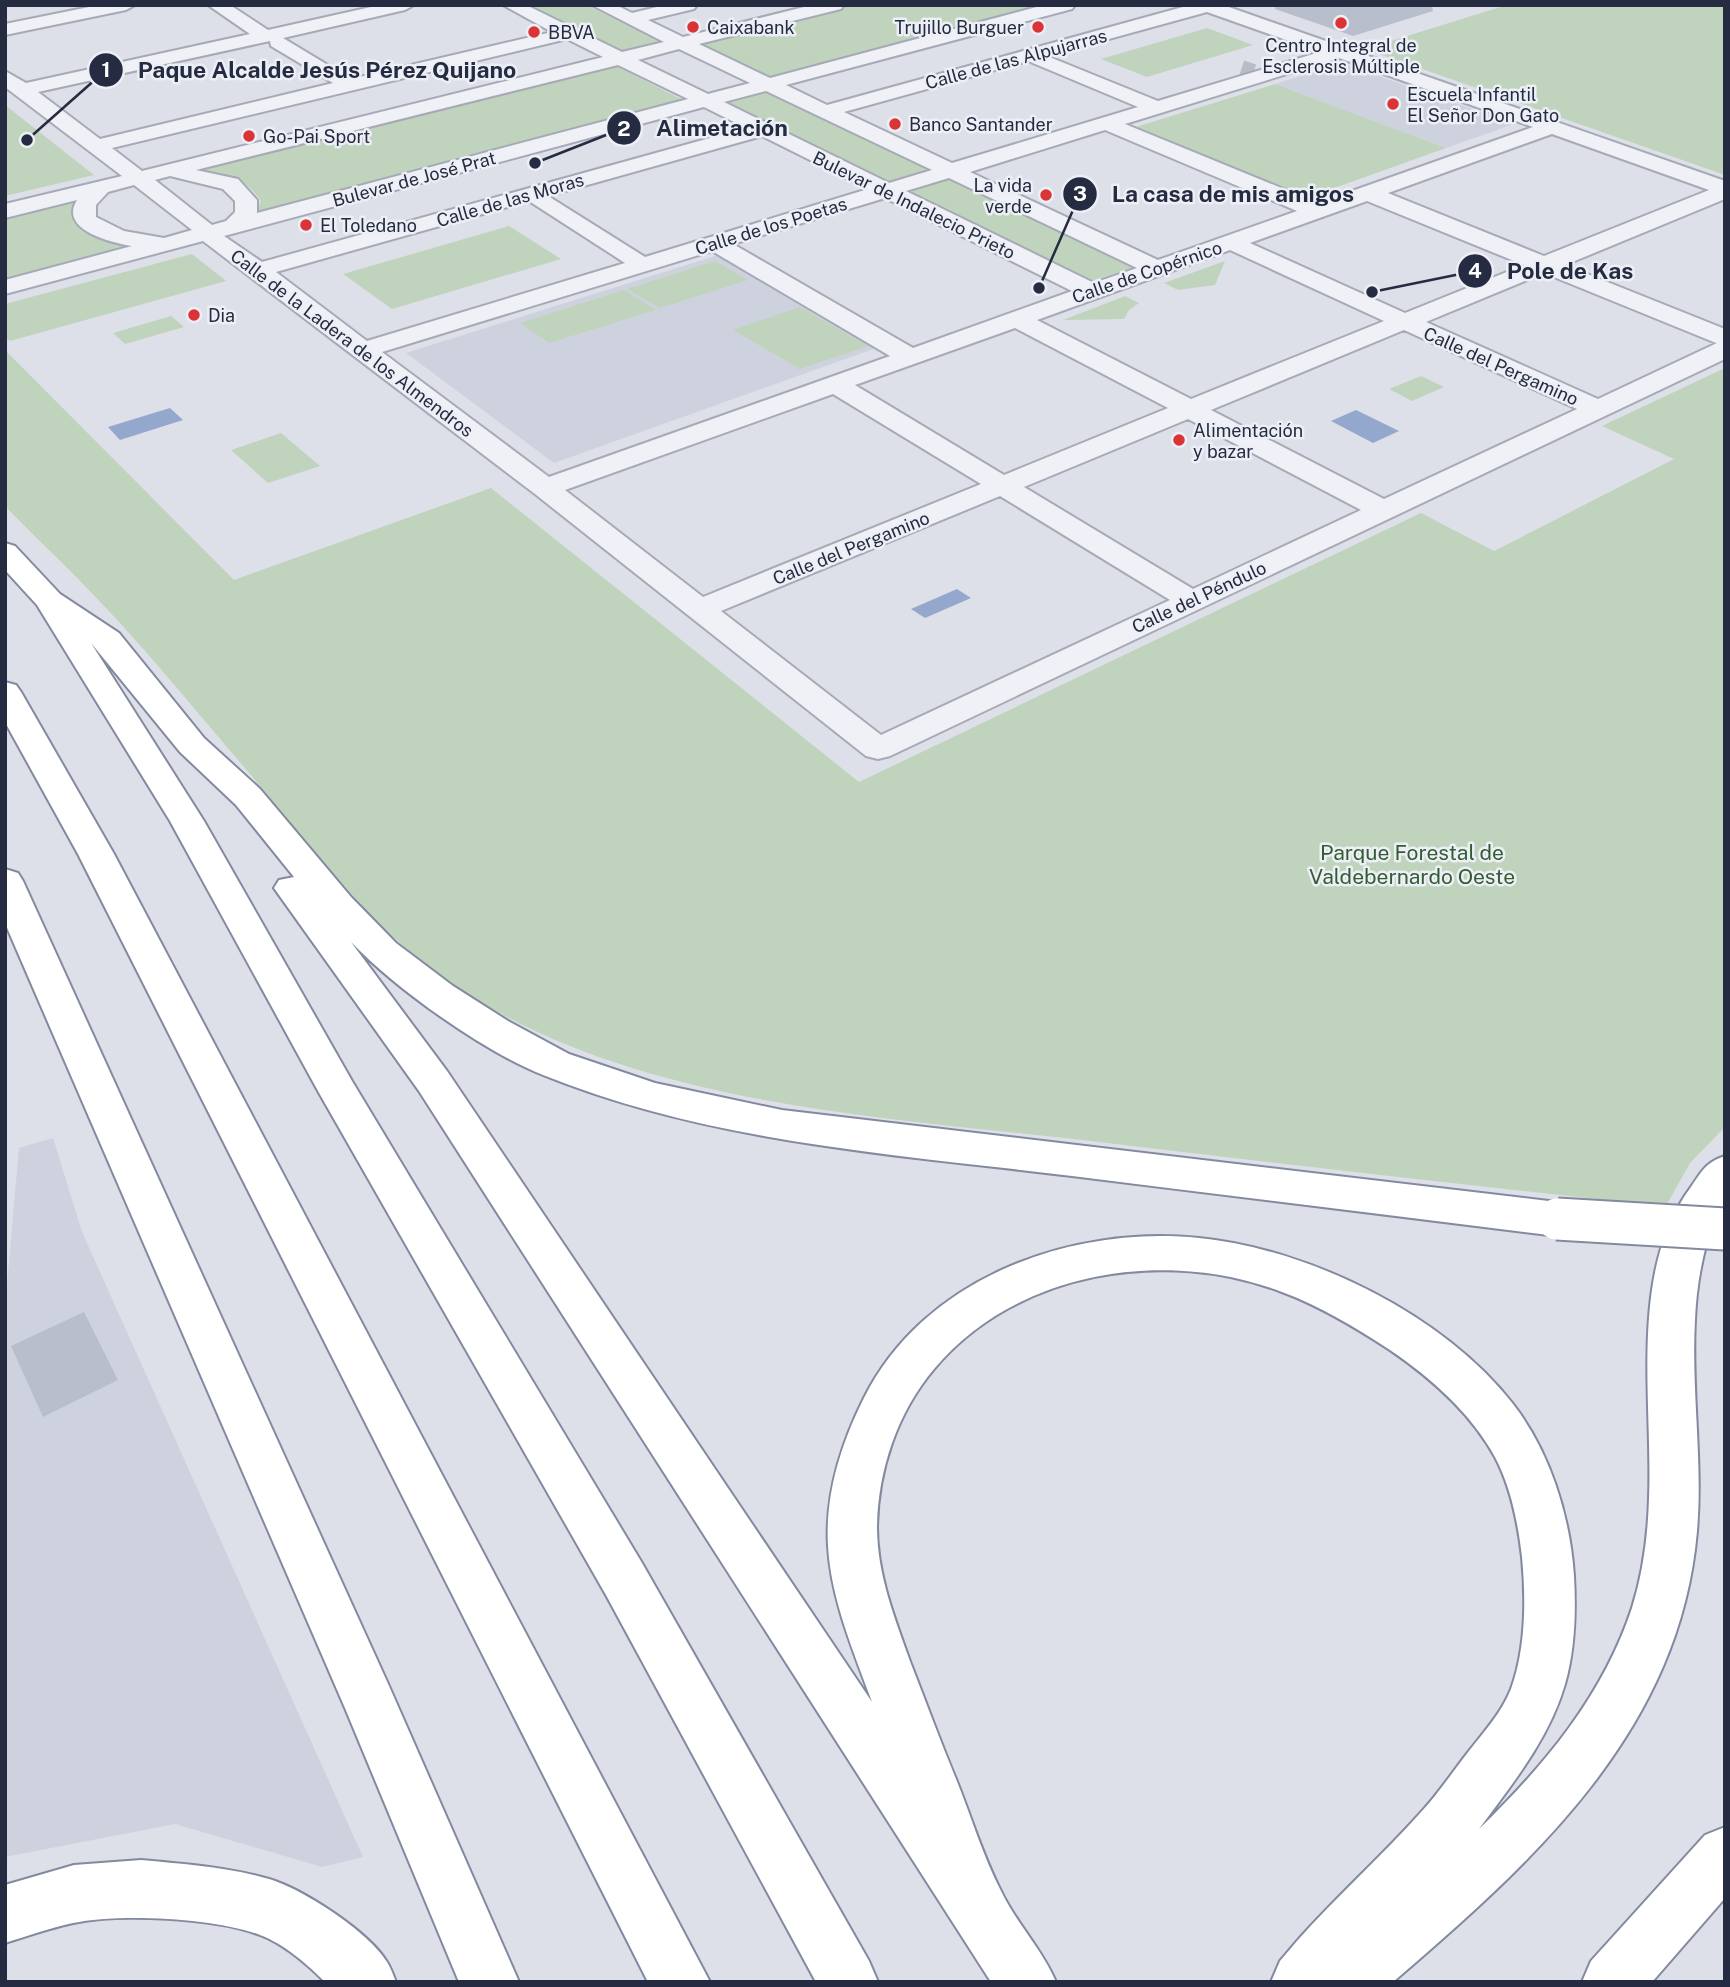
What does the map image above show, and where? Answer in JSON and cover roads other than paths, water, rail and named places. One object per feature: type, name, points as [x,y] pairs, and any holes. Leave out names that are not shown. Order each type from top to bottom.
[{"type":"highway","points":[[5,552],[49,600],[187,821],[338,1091],[624,1579],[848,1982]]},
{"type":"highway","points":[[49,600],[107,640],[192,746],[229,805],[433,1081],[1026,1982]]},
{"type":"highway","points":[[5,692],[96,854],[680,1982]]},
{"type":"highway","points":[[192,746],[248,797],[338,906],[383,952],[439,995],[494,1031],[555,1064],[651,1097],[782,1125],[1557,1219],[1725,1230]]},
{"type":"highway","points":[[5,881],[365,1692],[489,1982]]},
{"type":"highway","points":[[1347,1982],[1513,1836],[1568,1778],[1610,1717],[1638,1664],[1658,1606],[1670,1544],[1674,1485],[1671,1360],[1676,1288],[1688,1233],[1725,1171]]},
{"type":"highway","points":[[981,1914],[862,1599],[852,1532],[862,1461],[881,1408],[906,1368],[931,1339],[961,1314],[1003,1289],[1038,1274],[1091,1258],[1146,1251],[1197,1254],[1249,1262],[1340,1294],[1441,1361],[1480,1399],[1515,1448],[1537,1506],[1550,1569],[1548,1639],[1541,1677],[1528,1717],[1446,1826],[1333,1942],[1301,1982]]},
{"type":"highway","points":[[1612,1982],[1725,1855]]},
{"type":"highway","points":[[5,1914],[74,1894],[141,1889],[200,1894],[270,1908],[328,1943],[366,1982]]},
{"type":"street","points":[[217,5],[260,32]]},
{"type":"street","points":[[13,83],[405,5]]},
{"type":"street","name":"Bulevar de Indalecio Prieto","points":[[512,5],[1091,291]]},
{"type":"street","points":[[601,5],[1156,268]]},
{"type":"street","points":[[630,19],[688,5]]},
{"type":"street","points":[[5,211],[835,5]]},
{"type":"street","name":"Bulevar de José Prat","points":[[5,287],[1066,5]]},
{"type":"street","points":[[1206,6],[1725,190]]},
{"type":"street","name":"Calle de las Alpujarras","points":[[826,111],[1206,6]]},
{"type":"street","points":[[5,30],[117,7]]},
{"type":"street","points":[[96,146],[569,33]]},
{"type":"street","points":[[975,34],[1158,108]]},
{"type":"street","points":[[278,42],[385,107]]},
{"type":"street","name":"Calle de los Poetas","points":[[363,350],[1107,124],[1256,75],[1340,52]]},
{"type":"street","name":"Calle de la Ladera de los Almendros","points":[[13,83],[206,233],[545,488],[699,609]]},
{"type":"street","points":[[1107,124],[1317,211]]},
{"type":"street","name":"Calle de Copérnico","points":[[545,488],[1552,127]]},
{"type":"street","name":"Calle de las Moras","points":[[258,270],[762,130]]},
{"type":"street","points":[[487,169],[634,258]]},
{"type":"street","name":"Calle de la Ladera de los Almendros","points":[[168,170],[230,184],[246,200],[246,213],[234,226]]},
{"type":"street","points":[[101,187],[85,204],[85,219],[92,225],[125,238],[167,243]]},
{"type":"street","name":"Calle del Pergamino","points":[[699,609],[1725,190]]},
{"type":"street","points":[[1368,193],[1725,338]]},
{"type":"street","points":[[716,243],[909,356]]},
{"type":"street","points":[[1230,243],[1404,322]]},
{"type":"street","points":[[1015,318],[1383,510]]},
{"type":"street","name":"Calle del Pergamino","points":[[1404,322],[1598,409]]},
{"type":"street","name":"Calle del Péndulo","points":[[699,609],[878,749],[1725,349]]},
{"type":"street","points":[[835,384],[1191,600]]},
{"type":"water","points":[[170,408],[183,420],[120,440],[108,427]]},
{"type":"water","points":[[1356,410],[1399,431],[1373,443],[1331,421]]},
{"type":"water","points":[[957,589],[971,598],[925,618],[911,609]]},
{"type":"tunnel","points":[[1241,70],[1253,74]]},
{"type":"place","name":"Centro Integral de Esclerosis Múltiple","points":[[1341,23]]},
{"type":"place","name":"Caixabank","points":[[693,27]]},
{"type":"place","name":"Trujillo Burguer","points":[[1038,27]]},
{"type":"place","name":"BBVA","points":[[534,32]]},
{"type":"place","name":"Escuela Infantil El Señor Don Gato","points":[[1393,104]]},
{"type":"place","name":"Banco Santander","points":[[895,124]]},
{"type":"place","name":"Go-Pai Sport","points":[[249,136]]},
{"type":"place","name":"Paque Alcalde Jesús Pérez Quijano","points":[[27,140]]},
{"type":"place","name":"Alimetación","points":[[535,163]]},
{"type":"place","name":"La vida verde","points":[[1046,195]]},
{"type":"place","name":"El Toledano","points":[[306,225]]},
{"type":"place","name":"La casa de mis amigos","points":[[1039,288]]},
{"type":"place","name":"Pole de Kas","points":[[1372,292]]},
{"type":"place","name":"Dia","points":[[194,315]]},
{"type":"place","name":"Alimentación y bazar","points":[[1179,440]]},
{"type":"park label","name":"Parque Forestal de Valdebernardo Oeste","points":[[1412,864]]}]
